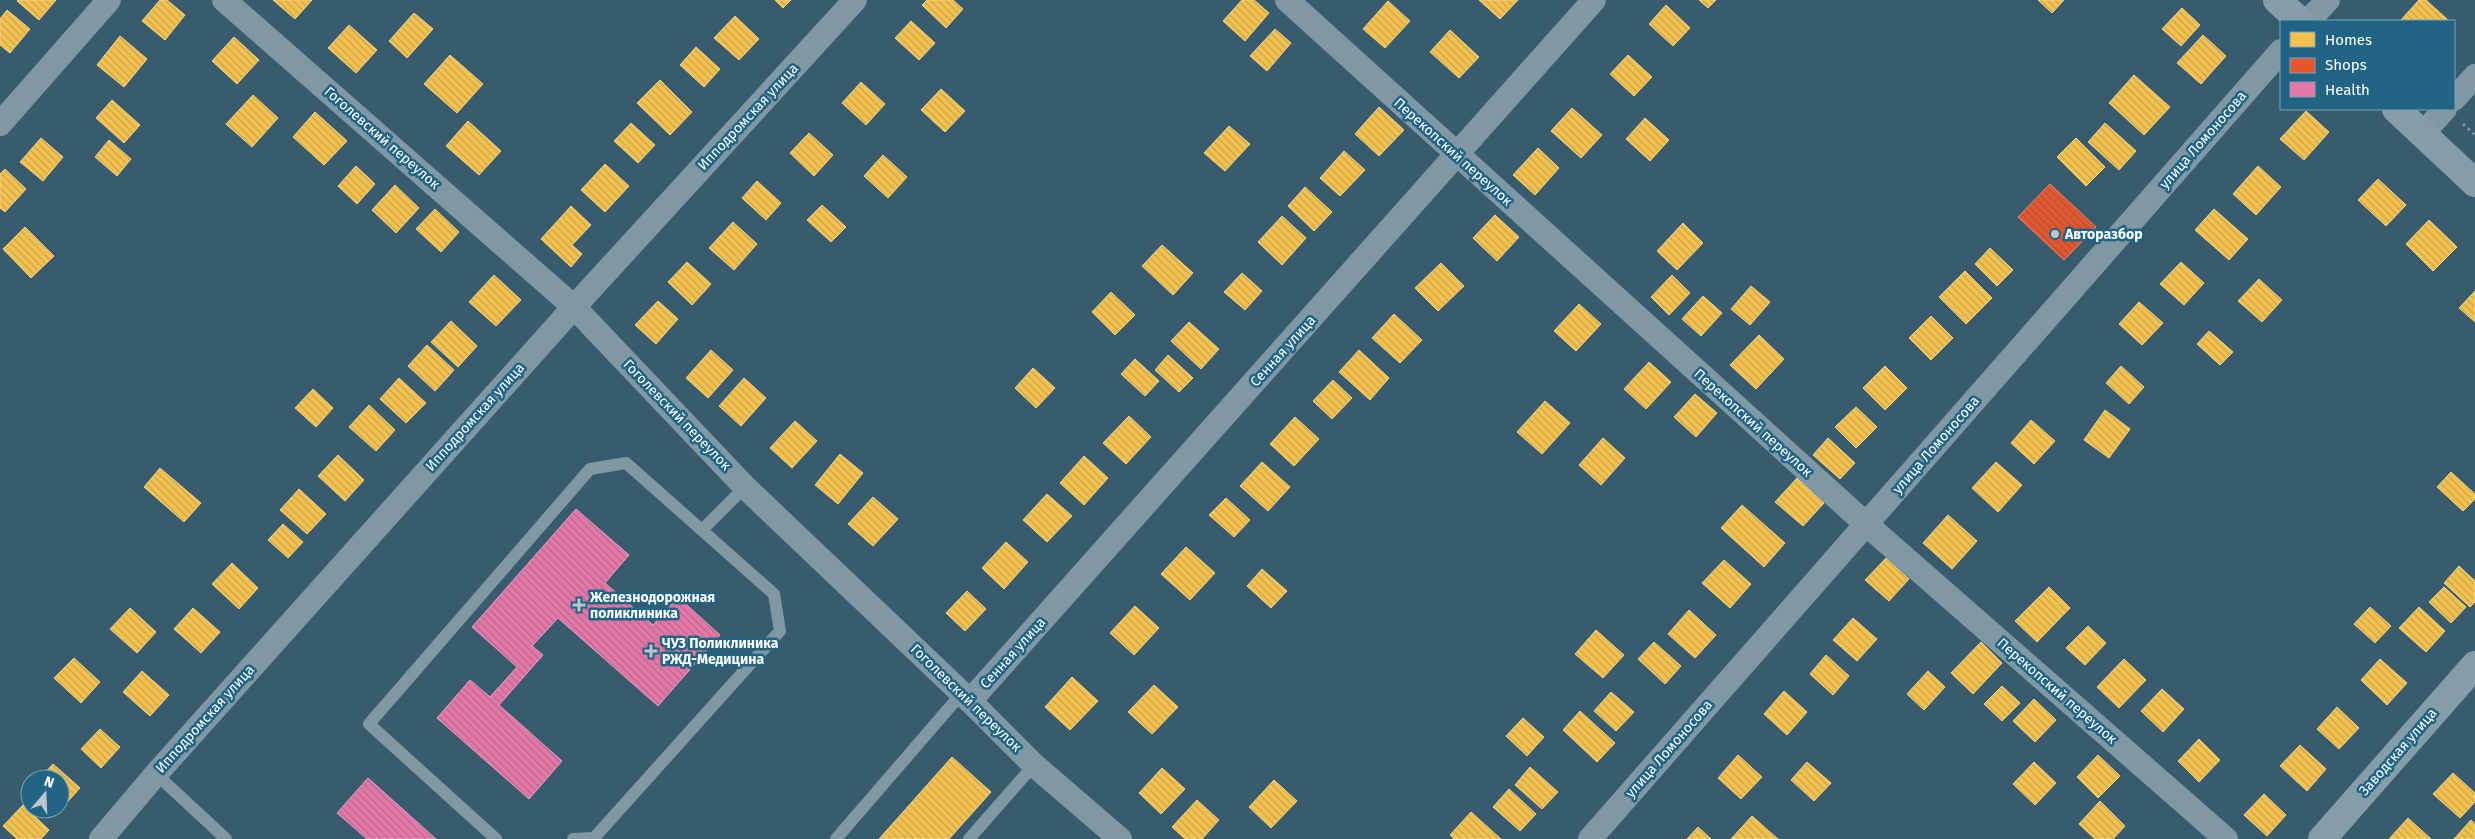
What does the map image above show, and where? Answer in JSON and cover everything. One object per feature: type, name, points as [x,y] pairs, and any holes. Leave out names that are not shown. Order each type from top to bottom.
[{"type":"main road","points":[[2277,0],[2299,20]]},
{"type":"main road","points":[[2397,110],[2475,183]]},
{"type":"main road","name":"Заводская улица","points":[[2322,839],[2475,665]]},
{"type":"street","points":[[0,124],[109,0]]},
{"type":"street","name":"Гоголевский переулок","points":[[224,0],[574,307],[745,487],[966,697],[1034,765],[1120,839]]},
{"type":"street","name":"Ипподромская улица","points":[[101,839],[156,774],[574,307],[855,0]]},
{"type":"street","name":"Перекопский переулок","points":[[1287,0],[1456,156],[1866,524],[2226,839]]},
{"type":"street","name":"Сенная улица","points":[[966,697],[1456,156],[1594,0]]},
{"type":"street","points":[[2309,20],[2328,0]]},
{"type":"street","name":"улица Ломоносова","points":[[1590,839],[2280,52]]},
{"type":"street","points":[[2455,98],[2475,76]]},
{"type":"street","points":[[2423,133],[2444,110]]},
{"type":"lane","points":[[496,839],[369,724],[590,469],[626,463],[774,594],[780,631],[594,838],[573,839]]},
{"type":"lane","points":[[702,530],[745,487]]},
{"type":"lane","points":[[836,839],[966,697]]},
{"type":"lane","points":[[969,839],[1034,765]]},
{"type":"lane","points":[[156,774],[226,839]]},
{"type":"building: Homes","points":[[18,0],[56,0],[39,20]]},
{"type":"building: Homes","points":[[160,0],[167,0],[185,15],[165,40],[142,21]]},
{"type":"building: Homes","points":[[273,0],[312,0],[295,19]]},
{"type":"building: Homes","points":[[775,0],[791,0],[783,8]]},
{"type":"building: Homes","points":[[927,0],[953,0],[963,9],[946,28],[922,5]]},
{"type":"building: Homes","points":[[1242,0],[1254,0],[1269,13],[1245,41],[1223,21]]},
{"type":"building: Homes","points":[[1479,0],[1518,0],[1500,19]]},
{"type":"building: Homes","points":[[1699,0],[1716,0],[1708,8]]},
{"type":"building: Homes","points":[[2038,0],[2064,0],[2052,13]]},
{"type":"building: Homes","points":[[2419,0],[2426,0],[2448,20],[2401,20]]},
{"type":"building: Homes","points":[[1388,1],[1410,21],[1385,48],[1363,29]]},
{"type":"building: Homes","points":[[1666,5],[1690,28],[1673,46],[1649,24]]},
{"type":"building: Homes","points":[[2182,8],[2200,25],[2181,46],[2162,29]]},
{"type":"building: Homes","points":[[7,10],[30,29],[10,53],[0,45],[0,19]]},
{"type":"building: Homes","points":[[414,13],[433,29],[407,58],[389,41]]},
{"type":"building: Homes","points":[[735,16],[759,39],[739,60],[714,38]]},
{"type":"building: Homes","points":[[911,21],[935,43],[919,60],[895,38]]},
{"type":"building: Homes","points":[[349,25],[377,50],[356,73],[328,48]]},
{"type":"building: Homes","points":[[1275,29],[1291,43],[1267,71],[1250,56]]},
{"type":"building: Homes","points":[[1450,30],[1479,57],[1459,78],[1430,52]]},
{"type":"building: Homes","points":[[2203,35],[2226,56],[2201,84],[2177,63]]},
{"type":"building: Homes","points":[[120,36],[147,59],[124,87],[97,65]]},
{"type":"building: Homes","points":[[234,37],[259,60],[237,84],[212,61]]},
{"type":"building: Homes","points":[[696,47],[720,69],[704,87],[680,65]]},
{"type":"building: Homes","points":[[450,55],[483,84],[457,113],[424,84]]},
{"type":"building: Homes","points":[[1628,55],[1652,77],[1634,96],[1610,74]]},
{"type":"building: Homes","points":[[2134,75],[2170,107],[2144,135],[2109,103]]},
{"type":"building: Homes","points":[[660,80],[692,112],[670,135],[637,103]]},
{"type":"building: Homes","points":[[861,82],[885,104],[866,125],[842,103]]},
{"type":"building: Homes","points":[[941,89],[965,111],[945,132],[921,110]]},
{"type":"building: Homes","points":[[253,95],[278,118],[252,147],[226,124]]},
{"type":"building: Homes","points":[[112,100],[140,125],[124,143],[96,118]]},
{"type":"building: Homes","points":[[1379,107],[1404,130],[1379,156],[1355,134]]},
{"type":"building: Homes","points":[[1572,108],[1602,135],[1581,158],[1551,131]]},
{"type":"building: Homes","points":[[2306,111],[2329,132],[2304,160],[2280,139]]},
{"type":"building: Homes","points":[[315,112],[347,141],[324,165],[293,137]]},
{"type":"building: Homes","points":[[1645,118],[1669,140],[1650,161],[1626,139]]},
{"type":"building: Homes","points":[[468,121],[501,151],[479,175],[446,146]]},
{"type":"building: Homes","points":[[631,123],[655,145],[638,163],[614,141]]},
{"type":"building: Homes","points":[[2105,123],[2136,151],[2119,170],[2088,142]]},
{"type":"building: Homes","points":[[1229,126],[1250,144],[1225,171],[1204,153]]},
{"type":"building: Homes","points":[[809,133],[833,155],[814,176],[790,153]]},
{"type":"building: Homes","points":[[41,138],[63,157],[43,181],[20,162]]},
{"type":"building: Homes","points":[[2076,138],[2105,167],[2086,186],[2057,157]]},
{"type":"building: Homes","points":[[109,140],[131,159],[117,176],[95,157]]},
{"type":"building: Homes","points":[[1538,148],[1559,168],[1535,195],[1513,175]]},
{"type":"building: Homes","points":[[1344,151],[1365,170],[1340,196],[1320,178]]},
{"type":"building: Homes","points":[[883,155],[907,177],[888,198],[864,176]]},
{"type":"building: Homes","points":[[605,164],[629,186],[605,212],[581,190]]},
{"type":"building: Homes","points":[[356,166],[375,184],[357,204],[338,186]]},
{"type":"building: Homes","points":[[2258,166],[2281,187],[2256,215],[2233,194]]},
{"type":"building: Homes","points":[[5,169],[26,189],[5,212],[0,208],[0,174]]},
{"type":"building: Homes","points":[[2378,179],[2406,205],[2386,226],[2358,200]]},
{"type":"building: Homes","points":[[757,181],[781,203],[766,220],[742,198]]},
{"type":"building: Homes","points":[[395,185],[419,208],[396,233],[372,210]]},
{"type":"building: Homes","points":[[1305,187],[1332,212],[1314,231],[1288,206]]},
{"type":"building: Homes","points":[[822,205],[846,227],[831,242],[807,220]]},
{"type":"building: Homes","points":[[571,206],[591,225],[572,245],[582,254],[571,267],[541,239]]},
{"type":"building: Homes","points":[[435,209],[459,232],[441,252],[416,229]]},
{"type":"building: Homes","points":[[2214,209],[2248,239],[2229,260],[2195,230]]},
{"type":"building: Homes","points":[[1495,215],[1519,237],[1497,261],[1473,238]]},
{"type":"building: Homes","points":[[1282,216],[1306,238],[1282,265],[1258,242]]},
{"type":"building: Homes","points":[[2429,220],[2457,247],[2433,271],[2406,244]]},
{"type":"building: Homes","points":[[733,222],[757,244],[734,270],[709,248]]},
{"type":"building: Homes","points":[[1683,223],[1703,243],[1677,270],[1657,251]]},
{"type":"building: Homes","points":[[25,227],[54,256],[31,278],[3,249]]},
{"type":"building: Homes","points":[[1162,245],[1193,273],[1173,295],[1142,266]]},
{"type":"building: Homes","points":[[1990,248],[2013,270],[1997,286],[1975,264]]},
{"type":"building: Homes","points":[[687,262],[711,284],[692,305],[668,282]]},
{"type":"building: Homes","points":[[2181,262],[2204,283],[2184,305],[2160,284]]},
{"type":"building: Homes","points":[[1441,263],[1464,286],[1438,311],[1415,288]]},
{"type":"building: Homes","points":[[1965,271],[1992,298],[1966,324],[1939,297]]},
{"type":"building: Homes","points":[[1242,273],[1262,291],[1245,310],[1224,292]]},
{"type":"building: Homes","points":[[494,275],[521,300],[496,326],[469,302]]},
{"type":"building: Homes","points":[[1672,275],[1690,293],[1669,315],[1651,297]]},
{"type":"building: Homes","points":[[2259,279],[2282,300],[2262,322],[2238,301]]},
{"type":"building: Homes","points":[[1751,286],[1770,302],[1750,325],[1731,309]]},
{"type":"building: Homes","points":[[2475,291],[2475,322],[2459,308]]},
{"type":"building: Homes","points":[[1111,292],[1135,315],[1115,335],[1092,312]]},
{"type":"building: Homes","points":[[1703,296],[1722,313],[1701,336],[1682,319]]},
{"type":"building: Homes","points":[[658,301],[678,319],[656,344],[635,325]]},
{"type":"building: Homes","points":[[2139,302],[2163,323],[2142,345],[2119,324]]},
{"type":"building: Homes","points":[[1579,304],[1601,324],[1576,351],[1554,331]]},
{"type":"building: Homes","points":[[1394,314],[1422,340],[1400,363],[1372,338]]},
{"type":"building: Homes","points":[[1931,316],[1953,338],[1931,360],[1909,338]]},
{"type":"building: Homes","points":[[451,321],[477,346],[458,367],[431,342]]},
{"type":"building: Homes","points":[[1189,322],[1219,349],[1201,369],[1171,341]]},
{"type":"building: Homes","points":[[2209,331],[2233,352],[2220,365],[2197,344]]},
{"type":"building: Homes","points":[[1759,335],[1784,359],[1756,389],[1730,365]]},
{"type":"building: Homes","points":[[427,345],[454,370],[435,391],[408,366]]},
{"type":"building: Homes","points":[[711,350],[733,370],[708,398],[686,378]]},
{"type":"building: Homes","points":[[1359,350],[1389,378],[1370,400],[1339,372]]},
{"type":"building: Homes","points":[[1168,355],[1193,378],[1179,392],[1155,370]]},
{"type":"building: Homes","points":[[1135,359],[1159,381],[1145,396],[1121,374]]},
{"type":"building: Homes","points":[[1649,362],[1671,382],[1646,409],[1624,389]]},
{"type":"building: Homes","points":[[1885,366],[1907,388],[1885,410],[1863,388]]},
{"type":"building: Homes","points":[[2121,366],[2144,387],[2129,404],[2106,383]]},
{"type":"building: Homes","points":[[1033,368],[1055,388],[1036,408],[1015,388]]},
{"type":"building: Homes","points":[[399,378],[426,403],[406,423],[380,399]]},
{"type":"building: Homes","points":[[744,378],[766,398],[741,426],[719,406]]},
{"type":"building: Homes","points":[[1333,380],[1352,398],[1332,419],[1313,401]]},
{"type":"building: Homes","points":[[313,389],[333,408],[316,427],[295,408]]},
{"type":"building: Homes","points":[[1695,394],[1717,413],[1696,437],[1674,417]]},
{"type":"building: Homes","points":[[1545,401],[1570,423],[1542,454],[1517,432]]},
{"type":"building: Homes","points":[[369,405],[395,430],[376,451],[349,427]]},
{"type":"building: Homes","points":[[1856,407],[1877,427],[1856,448],[1835,427]]},
{"type":"building: Homes","points":[[2105,410],[2130,429],[2109,458],[2084,440]]},
{"type":"building: Homes","points":[[1129,416],[1151,437],[1126,464],[1103,443]]},
{"type":"building: Homes","points":[[1295,417],[1319,439],[1294,466],[1270,444]]},
{"type":"building: Homes","points":[[2031,420],[2055,441],[2034,464],[2011,443]]},
{"type":"building: Homes","points":[[795,421],[817,441],[792,468],[770,448]]},
{"type":"building: Homes","points":[[1603,438],[1625,458],[1601,485],[1579,465]]},
{"type":"building: Homes","points":[[1828,438],[1855,463],[1840,479],[1813,455]]},
{"type":"building: Homes","points":[[840,454],[863,473],[838,504],[815,485]]},
{"type":"building: Homes","points":[[338,455],[364,480],[345,501],[318,476]]},
{"type":"building: Homes","points":[[1084,456],[1108,478],[1084,505],[1060,483]]},
{"type":"building: Homes","points":[[1262,462],[1290,487],[1268,511],[1240,486]]},
{"type":"building: Homes","points":[[1996,462],[2022,485],[1998,512],[1972,488]]},
{"type":"building: Homes","points":[[160,468],[201,503],[184,522],[144,487]]},
{"type":"building: Homes","points":[[2451,472],[2475,494],[2475,499],[2463,511],[2437,487]]},
{"type":"building: Homes","points":[[1797,478],[1824,503],[1803,526],[1775,502]]},
{"type":"building: Homes","points":[[299,489],[326,514],[307,534],[280,510]]},
{"type":"building: Homes","points":[[1047,494],[1072,516],[1047,542],[1023,520]]},
{"type":"building: Homes","points":[[873,497],[898,519],[873,546],[848,524]]},
{"type":"building: Homes","points":[[1226,498],[1250,520],[1234,537],[1209,515]]},
{"type":"building: Homes","points":[[1742,505],[1785,543],[1764,567],[1721,528]]},
{"type":"building: Homes","points":[[1948,515],[1977,541],[1952,569],[1923,543]]},
{"type":"building: Homes","points":[[283,524],[303,542],[288,558],[268,540]]},
{"type":"building: Homes","points":[[1006,542],[1028,562],[1004,589],[982,568]]},
{"type":"building: Homes","points":[[1186,547],[1215,573],[1190,600],[1161,574]]},
{"type":"building: Homes","points":[[1886,558],[1909,579],[1889,601],[1865,580]]},
{"type":"building: Homes","points":[[1724,560],[1751,584],[1730,608],[1702,583]]},
{"type":"building: Homes","points":[[232,563],[258,588],[239,609],[212,584]]},
{"type":"building: Homes","points":[[2459,566],[2475,581],[2475,602],[2470,607],[2444,583]]},
{"type":"building: Homes","points":[[1262,569],[1287,591],[1271,608],[1247,586]]},
{"type":"building: Homes","points":[[2049,587],[2070,608],[2037,642],[2015,621]]},
{"type":"building: Homes","points":[[2444,587],[2466,607],[2451,623],[2429,602]]},
{"type":"building: Homes","points":[[967,591],[986,609],[965,631],[946,613]]},
{"type":"building: Homes","points":[[1135,606],[1159,628],[1134,655],[1110,633]]},
{"type":"building: Homes","points":[[2370,607],[2391,626],[2375,643],[2354,624]]},
{"type":"building: Homes","points":[[2419,607],[2445,631],[2426,652],[2399,628]]},
{"type":"building: Homes","points":[[130,608],[156,632],[137,653],[110,629]]},
{"type":"building: Homes","points":[[193,608],[220,632],[201,653],[174,629]]},
{"type":"building: Homes","points":[[1689,610],[1716,635],[1695,658],[1668,634]]},
{"type":"building: Homes","points":[[1853,618],[1877,639],[1857,661],[1833,640]]},
{"type":"building: Homes","points":[[2088,626],[2106,643],[2085,665],[2066,648]]},
{"type":"building: Homes","points":[[1596,630],[1624,655],[1603,678],[1575,654]]},
{"type":"building: Homes","points":[[1654,642],[1681,666],[1665,684],[1638,659]]},
{"type":"building: Homes","points":[[1981,642],[2002,663],[1973,694],[1951,673]]},
{"type":"building: Homes","points":[[1826,655],[1849,676],[1833,695],[1810,674]]},
{"type":"building: Homes","points":[[74,658],[100,682],[81,703],[54,678]]},
{"type":"building: Homes","points":[[2124,659],[2146,680],[2119,708],[2097,687]]},
{"type":"building: Homes","points":[[2380,659],[2407,683],[2387,705],[2361,680]]},
{"type":"building: Homes","points":[[142,671],[169,695],[150,716],[123,692]]},
{"type":"building: Homes","points":[[1928,671],[1945,687],[1924,710],[1907,694]]},
{"type":"building: Homes","points":[[1072,677],[1098,701],[1070,730],[1045,707]]},
{"type":"building: Homes","points":[[1154,685],[1178,707],[1152,734],[1128,712]]},
{"type":"building: Homes","points":[[2002,686],[2020,703],[2002,721],[1984,704]]},
{"type":"building: Homes","points":[[2162,689],[2184,709],[2163,732],[2141,711]]},
{"type":"building: Homes","points":[[1784,691],[1807,712],[1787,735],[1764,714]]},
{"type":"building: Homes","points":[[1611,692],[1634,712],[1616,731],[1594,711]]},
{"type":"building: Homes","points":[[2034,699],[2056,720],[2035,742],[2013,721]]},
{"type":"building: Homes","points":[[2337,707],[2359,728],[2339,749],[2317,729]]},
{"type":"building: Homes","points":[[1580,711],[1615,743],[1597,762],[1563,730]]},
{"type":"building: Homes","points":[[1523,718],[1544,737],[1527,756],[1506,736]]},
{"type":"building: Homes","points":[[100,729],[120,747],[101,768],[81,749]]},
{"type":"building: Homes","points":[[2199,739],[2220,760],[2199,782],[2178,761]]},
{"type":"building: Homes","points":[[2300,745],[2326,769],[2307,791],[2280,766]]},
{"type":"building: Homes","points":[[1738,755],[1762,777],[1741,799],[1718,778]]},
{"type":"building: Homes","points":[[2098,755],[2120,776],[2098,798],[2077,777]]},
{"type":"building: Homes","points":[[952,757],[991,792],[949,839],[879,839]]},
{"type":"building: Homes","points":[[1807,762],[1831,783],[1814,801],[1791,780]]},
{"type":"building: Homes","points":[[2034,762],[2056,783],[2035,805],[2013,784]]},
{"type":"building: Homes","points":[[53,764],[59,769],[48,769]]},
{"type":"building: Homes","points":[[1530,767],[1558,792],[1542,809],[1515,785]]},
{"type":"building: Homes","points":[[1162,768],[1185,789],[1161,814],[1139,793]]},
{"type":"building: Homes","points":[[2453,773],[2475,793],[2475,802],[2460,818],[2433,794]]},
{"type":"building: Homes","points":[[70,779],[80,788],[70,799]]},
{"type":"building: Homes","points":[[1274,780],[1297,801],[1271,828],[1249,807]]},
{"type":"building: Homes","points":[[1509,789],[1536,814],[1520,831],[1493,807]]},
{"type":"building: Homes","points":[[2264,794],[2286,815],[2267,836],[2244,815]]},
{"type":"building: Homes","points":[[1197,800],[1219,820],[1202,839],[1185,839],[1172,827]]},
{"type":"building: Homes","points":[[2100,801],[2125,826],[2113,839],[2095,839],[2079,824]]},
{"type":"building: Homes","points":[[20,808],[20,819],[38,819],[49,830],[41,839],[17,839],[3,826]]},
{"type":"building: Homes","points":[[1471,812],[1501,839],[1454,839],[1450,835]]},
{"type":"building: Homes","points":[[1752,816],[1778,839],[1731,839]]},
{"type":"building: Homes","points":[[2408,818],[2431,839],[2389,839]]},
{"type":"building: Homes","points":[[2471,820],[2475,824],[2475,839],[2454,839]]},
{"type":"building: Homes","points":[[1698,827],[1711,839],[1687,839]]},
{"type":"building: Shops","points":[[2050,184],[2096,227],[2064,260],[2018,217]]},
{"type":"building: Health","name":"ЧУЗ Поликлиника РЖД-Медицина","points":[[576,509],[629,555],[605,583],[653,625],[678,597],[720,635],[658,706],[558,618],[532,646],[543,655],[499,705],[562,761],[529,799],[437,718],[470,680],[490,697],[517,667],[472,627]]},
{"type":"building: Health","points":[[368,778],[436,839],[367,839],[337,813]]},
{"type":"place","name":"Авторазбор","points":[[2055,234]]},
{"type":"place","name":"Железнодорожная поликлиника","points":[[579,605]]},
{"type":"place","name":"ЧУЗ Поликлиника РЖД-Медицина","points":[[651,651]]}]
